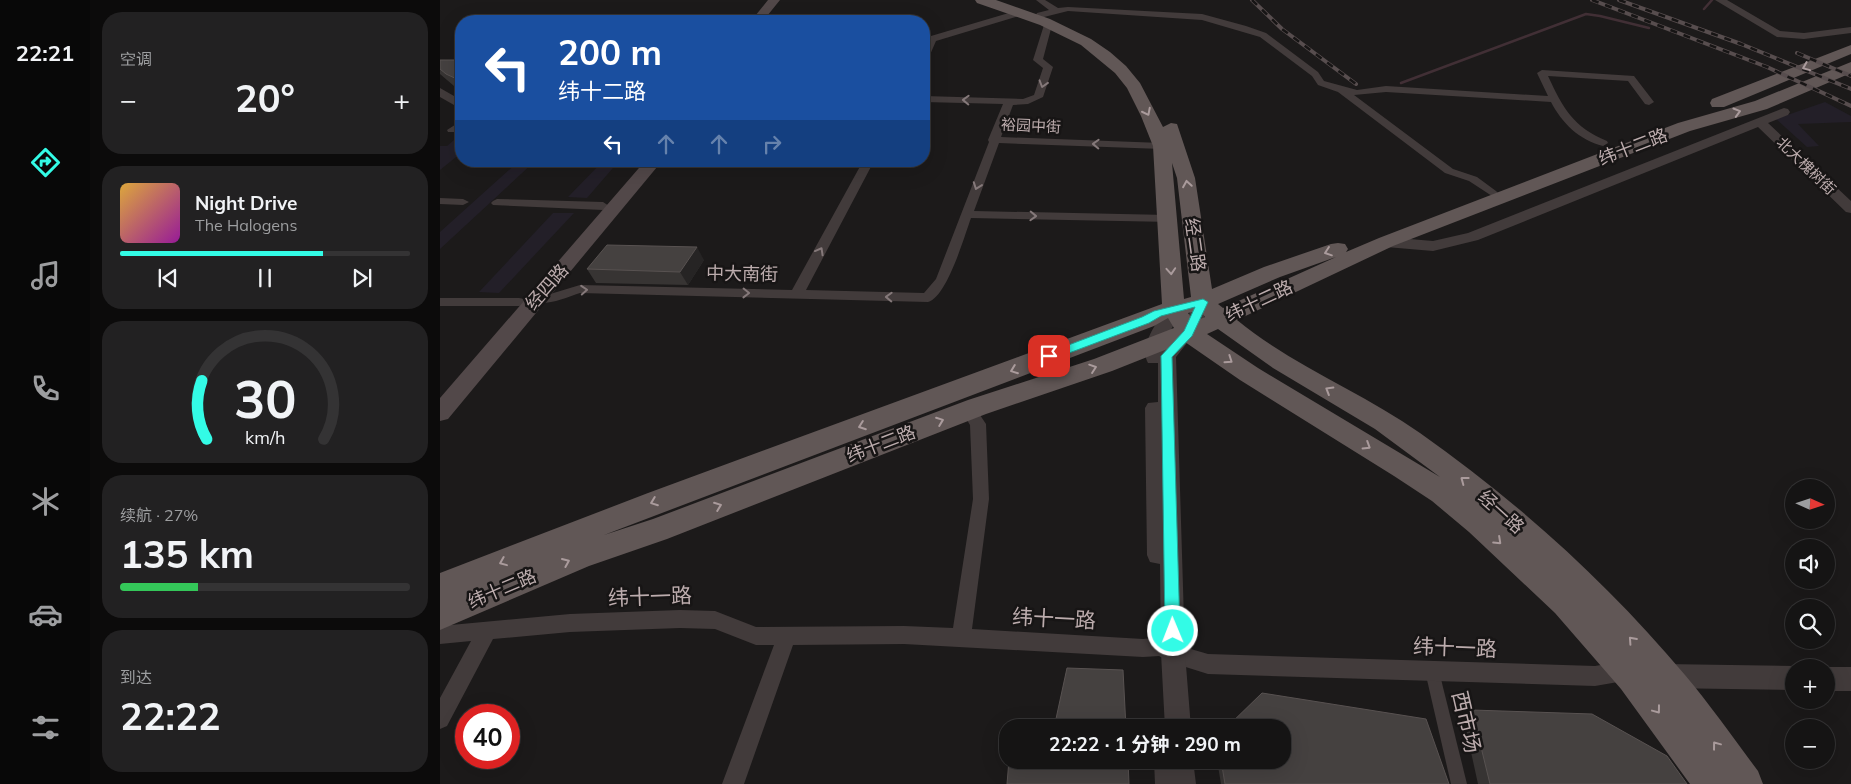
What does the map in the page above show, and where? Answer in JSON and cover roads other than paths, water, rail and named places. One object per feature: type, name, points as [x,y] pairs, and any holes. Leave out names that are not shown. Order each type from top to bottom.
[{"type":"main road","points":[[762,15],[774,0]]},
{"type":"main road","points":[[774,15],[785,0]]},
{"type":"main road","name":"经二路","points":[[982,0],[1019,13],[1046,13],[1118,67],[1134,86],[1155,126],[1162,146],[1168,219],[1181,321]]},
{"type":"main road","name":"经二路","points":[[998,0],[1046,13],[1067,26],[1110,47],[1142,76],[1168,120],[1186,178],[1212,310]]},
{"type":"main road","name":"纬十二路","points":[[1212,310],[1272,272],[1591,156],[1851,49]]},
{"type":"main road","name":"纬十二路","points":[[440,587],[658,501],[947,395],[1139,322],[1158,313],[1181,321],[1212,310],[1684,127],[1762,105],[1851,67]]},
{"type":"main road","name":"经四路","points":[[440,413],[603,206],[637,167]]},
{"type":"main road","name":"经四路","points":[[440,394],[528,301],[649,167]]},
{"type":"main road","name":"经一路","points":[[1212,310],[1272,355],[1408,438],[1473,487],[1547,553],[1606,611],[1648,676],[1712,784]]},
{"type":"main road","name":"纬十二路","points":[[440,615],[581,556],[657,530],[969,410],[1154,345],[1177,335],[1181,321]]},
{"type":"main road","name":"经一路","points":[[1181,321],[1249,374],[1442,493],[1479,523],[1648,676],[1745,784]]},
{"type":"street","points":[[1724,2],[1777,34],[1804,36],[1851,30]]},
{"type":"street","points":[[1009,102],[1024,102],[1038,98],[1048,67],[1038,60],[1046,13],[1068,10],[1202,17],[1264,35],[1315,74],[1321,83],[1341,90],[1358,92],[1386,90],[1554,99]]},
{"type":"street","points":[[930,38],[1019,13]]},
{"type":"street","points":[[1603,143],[1572,127],[1554,99],[1542,73],[1632,78],[1649,102]]},
{"type":"street","points":[[1341,90],[1449,171],[1473,179],[1492,193]]},
{"type":"street","points":[[440,92],[455,101]]},
{"type":"street","name":"裕园中街","points":[[930,99],[1009,102],[993,140],[1162,146]]},
{"type":"street","points":[[1386,242],[1433,246],[1473,237],[1761,123],[1784,112]]},
{"type":"street","name":"北大槐树街","points":[[1761,123],[1851,210]]},
{"type":"street","points":[[797,294],[928,298],[942,280],[993,140]]},
{"type":"street","name":"中大南街","points":[[440,302],[528,301],[580,289],[797,294],[866,167]]},
{"type":"street","points":[[440,201],[463,202]]},
{"type":"street","points":[[497,203],[603,206]]},
{"type":"street","points":[[966,214],[1168,219]]},
{"type":"street","points":[[1165,719],[1167,356],[1181,321]]},
{"type":"street","points":[[1154,345],[1167,650],[1177,719]]},
{"type":"street","points":[[960,638],[981,499],[978,424],[969,410]]},
{"type":"street","name":"纬十一路","points":[[440,635],[570,624],[680,619],[716,620],[756,636],[904,635],[1143,648],[1167,650],[1208,664],[1595,676],[1618,672],[1648,676]]},
{"type":"street","points":[[440,719],[488,631]]},
{"type":"street","points":[[733,784],[787,636]]},
{"type":"street","name":"西市场","points":[[1432,671],[1459,784]]},
{"type":"street","points":[[1648,676],[1785,678]]},
{"type":"street","points":[[1835,678],[1851,679]]},
{"type":"street","points":[[1168,769],[1169,784]]},
{"type":"street","points":[[1181,769],[1182,784]]},
{"type":"waterway","points":[[1704,9],[1712,0]]},
{"type":"waterway","points":[[1401,83],[1586,14],[1649,28]]},
{"type":"railway","points":[[1252,0],[1282,29],[1356,84]]},
{"type":"railway","points":[[1592,0],[1767,67],[1851,106]]},
{"type":"railway","points":[[1619,0],[1741,44],[1851,89]]},
{"type":"railway","points":[[1797,53],[1851,76]]}]
